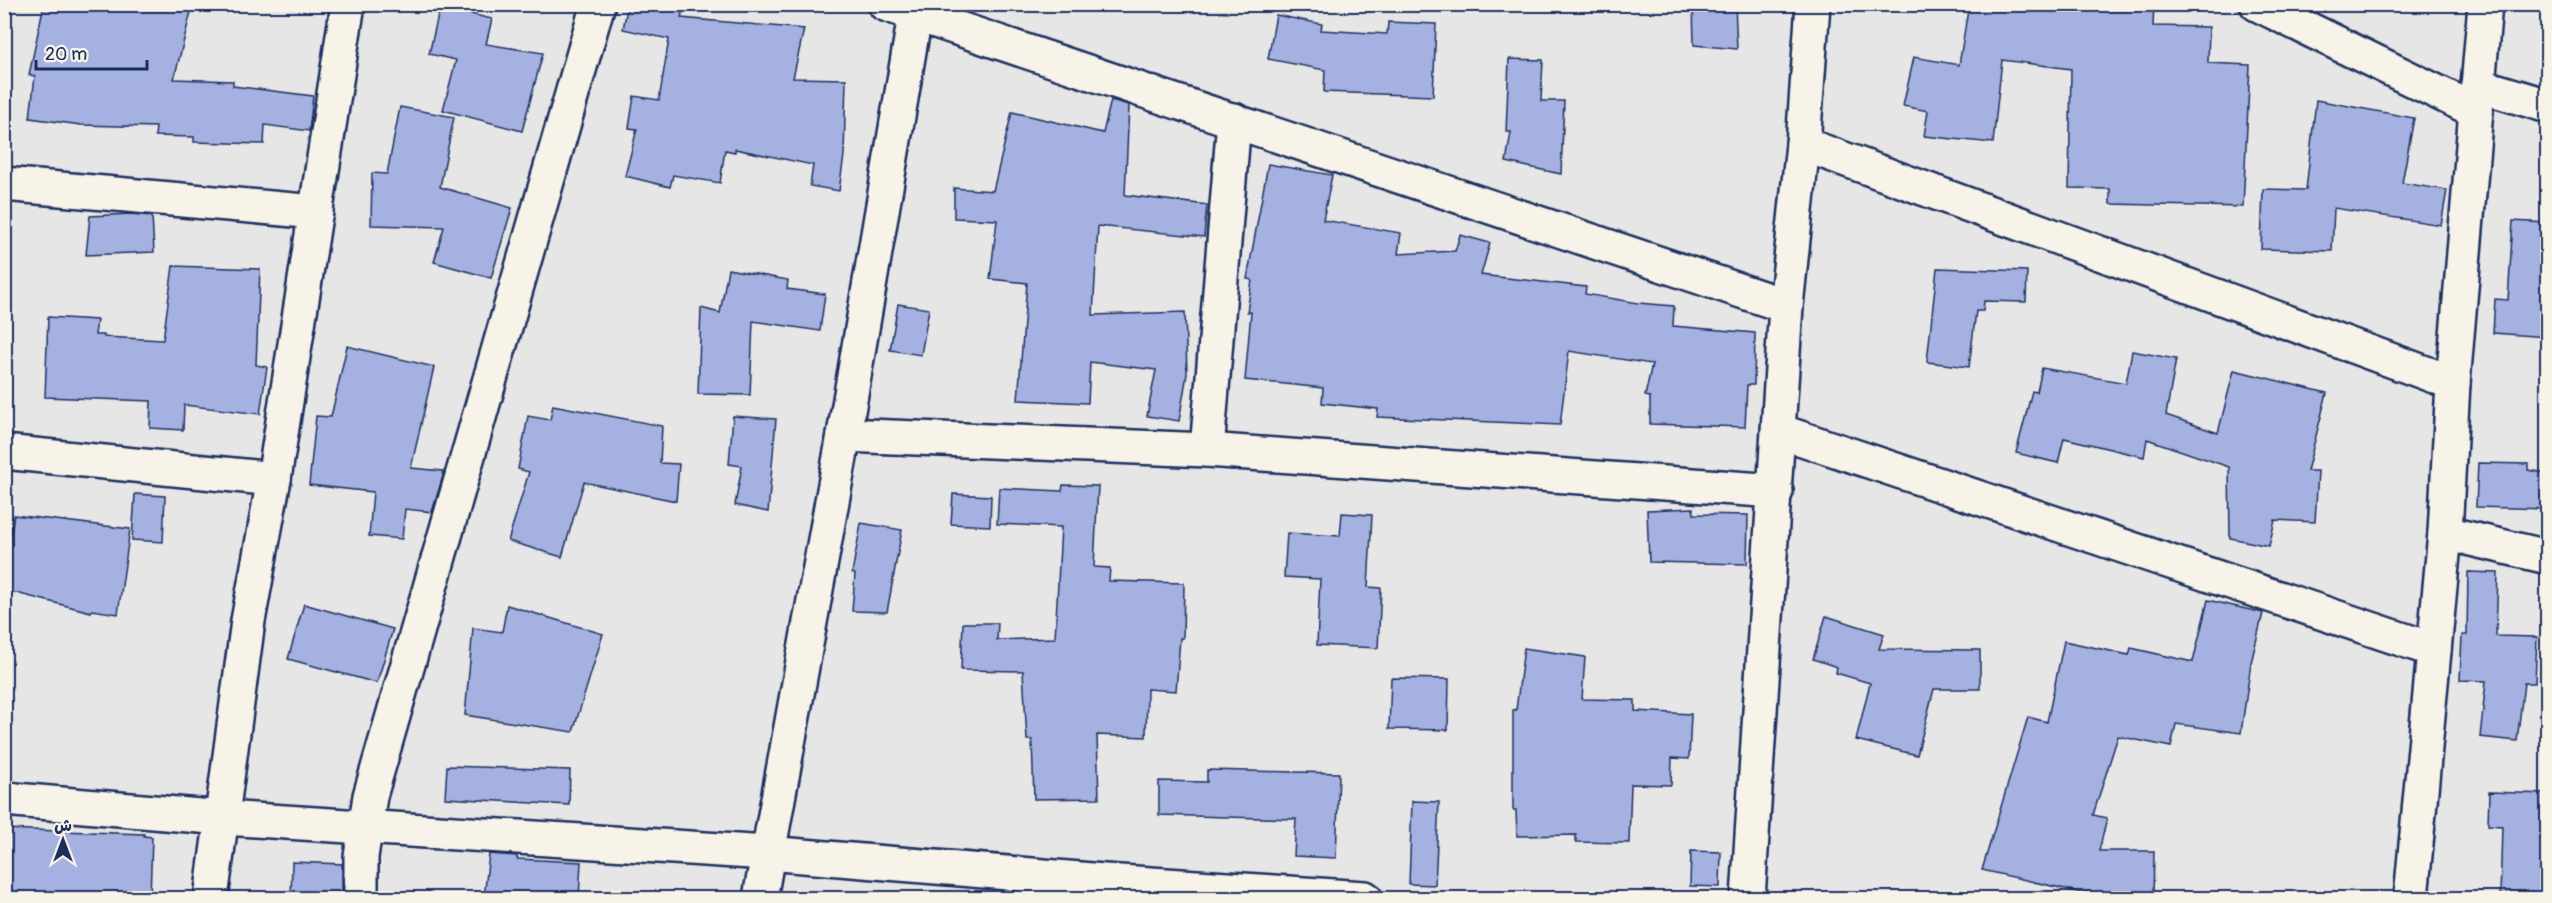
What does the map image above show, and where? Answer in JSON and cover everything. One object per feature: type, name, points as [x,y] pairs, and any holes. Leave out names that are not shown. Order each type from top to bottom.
[{"type":"street","points":[[211,898],[248,621],[274,479],[348,4]]},
{"type":"street","points":[[361,898],[361,857],[370,796],[598,4]]},
{"type":"street","points":[[885,4],[917,9],[1234,120],[1786,306]]},
{"type":"street","points":[[1748,898],[1776,491],[1786,306],[1803,144],[1813,4]]},
{"type":"street","points":[[2257,4],[2477,98],[2547,106]]},
{"type":"street","points":[[2410,898],[2445,533],[2453,383],[2485,4]]},
{"type":"street","points":[[760,898],[844,435],[917,9]]},
{"type":"street","points":[[1207,450],[1234,120]]},
{"type":"street","points":[[1803,144],[2453,383]]},
{"type":"street","points":[[4,184],[316,212]]},
{"type":"street","points":[[1779,431],[2434,650]]},
{"type":"street","points":[[844,435],[1207,450],[1776,491]]},
{"type":"street","points":[[4,452],[274,479]]},
{"type":"street","points":[[2445,533],[2547,557]]},
{"type":"street","points":[[4,799],[223,818],[767,853],[1103,890],[1365,898]]},
{"type":"building","points":[[44,4],[193,4],[174,79],[233,81],[233,86],[313,96],[309,131],[265,125],[264,144],[194,142],[194,137],[155,136],[156,127],[81,125],[30,118],[35,76],[29,75]]},
{"type":"building","points":[[628,4],[684,4],[681,18],[804,29],[793,78],[846,79],[844,155],[839,191],[810,186],[813,165],[735,149],[735,152],[725,150],[720,183],[673,175],[670,187],[625,176],[637,129],[629,128],[634,96],[659,100],[669,39],[623,29]]},
{"type":"building","points":[[1693,4],[1735,4],[1737,49],[1694,45]]},
{"type":"building","points":[[1969,4],[2154,4],[2153,26],[2209,27],[2208,63],[2250,65],[2243,207],[2110,204],[2110,189],[2069,188],[2071,69],[2002,60],[1993,143],[1924,136],[1928,111],[1903,106],[1914,57],[1959,65]]},
{"type":"building","points":[[440,7],[492,19],[486,44],[543,53],[522,131],[443,110],[456,60],[429,54]]},
{"type":"building","points":[[1276,15],[1322,24],[1321,30],[1387,34],[1388,22],[1436,24],[1433,96],[1324,92],[1325,70],[1268,59]]},
{"type":"building","points":[[1509,59],[1543,60],[1541,101],[1564,101],[1561,174],[1506,162],[1511,132],[1506,132]]},
{"type":"building","points":[[1111,100],[1129,105],[1125,195],[1207,205],[1204,237],[1098,226],[1093,315],[1185,312],[1187,374],[1179,421],[1147,416],[1156,370],[1090,362],[1088,403],[1018,400],[1027,283],[990,279],[997,220],[954,218],[954,188],[993,191],[1012,112],[1103,133]]},
{"type":"building","points":[[2316,100],[2414,118],[2402,183],[2447,190],[2441,225],[2334,208],[2332,251],[2261,249],[2263,189],[2306,190]]},
{"type":"building","points":[[400,107],[454,117],[440,187],[512,208],[491,278],[434,262],[444,227],[371,225],[372,173],[387,174]]},
{"type":"building","points":[[1268,164],[1332,175],[1323,220],[1401,233],[1398,254],[1455,251],[1460,235],[1490,243],[1481,275],[1586,287],[1585,294],[1638,303],[1674,306],[1673,326],[1755,333],[1754,385],[1747,385],[1745,427],[1650,424],[1650,397],[1645,396],[1652,364],[1569,351],[1560,425],[1377,417],[1378,409],[1322,403],[1323,388],[1245,380],[1251,312],[1247,312],[1252,280],[1247,279]]},
{"type":"building","points":[[130,214],[152,216],[154,252],[86,255],[90,216]]},
{"type":"building","points":[[2513,221],[2547,223],[2547,337],[2493,333],[2495,299],[2508,300]]},
{"type":"building","points":[[173,266],[260,269],[256,365],[267,367],[260,414],[184,405],[183,430],[150,428],[151,401],[45,397],[48,317],[97,320],[95,335],[104,335],[104,337],[163,340]]},
{"type":"building","points":[[1937,268],[2027,271],[2026,302],[1984,301],[1983,311],[1976,311],[1969,367],[1927,362]]},
{"type":"building","points":[[728,269],[788,280],[787,289],[825,294],[820,331],[753,321],[750,395],[698,394],[701,308],[720,313]]},
{"type":"building","points":[[898,304],[929,309],[921,355],[890,350]]},
{"type":"building","points":[[347,346],[434,367],[411,468],[443,471],[443,476],[432,512],[405,509],[402,539],[369,536],[373,492],[309,485],[316,416],[331,417]]},
{"type":"building","points":[[2132,351],[2176,359],[2166,415],[2218,433],[2234,370],[2327,393],[2307,471],[2318,471],[2315,522],[2275,520],[2269,546],[2230,538],[2229,467],[2147,439],[2144,457],[2064,438],[2058,463],[2016,453],[2032,391],[2037,392],[2042,368],[2126,383]]},
{"type":"building","points":[[553,405],[662,426],[660,463],[679,464],[676,501],[584,482],[562,557],[508,541],[529,472],[518,469],[528,416],[550,420]]},
{"type":"building","points":[[733,416],[776,419],[768,512],[735,505],[742,466],[729,464]]},
{"type":"building","points":[[2478,463],[2528,464],[2528,470],[2547,473],[2547,509],[2476,507]]},
{"type":"building","points":[[1063,485],[1098,486],[1094,567],[1110,568],[1109,581],[1184,583],[1183,638],[1180,638],[1176,691],[1147,689],[1146,737],[1097,735],[1099,798],[1034,799],[1032,740],[1027,740],[1023,671],[961,670],[963,623],[998,623],[997,640],[1055,638],[1061,527],[997,524],[999,488],[1062,491]]},
{"type":"building","points":[[135,494],[165,496],[163,542],[132,540]]},
{"type":"building","points":[[953,494],[991,496],[990,526],[951,524]]},
{"type":"building","points":[[1693,508],[1694,514],[1748,515],[1747,564],[1649,562],[1647,510]]},
{"type":"building","points":[[1342,513],[1372,515],[1368,587],[1381,588],[1378,648],[1317,645],[1320,579],[1284,577],[1287,533],[1340,536]]},
{"type":"building","points":[[14,515],[130,529],[118,614],[92,610],[91,612],[4,590],[4,571]]},
{"type":"building","points":[[861,523],[902,530],[887,612],[852,611],[855,574],[852,573]]},
{"type":"building","points":[[2468,572],[2498,573],[2496,636],[2537,637],[2535,683],[2524,683],[2517,741],[2480,737],[2486,681],[2460,680],[2462,635],[2467,635]]},
{"type":"building","points":[[2208,600],[2263,613],[2251,663],[2241,733],[2176,724],[2171,747],[2118,736],[2093,815],[2107,818],[2099,851],[2154,851],[2153,898],[2104,898],[1982,870],[2028,717],[2047,722],[2064,641],[2129,655],[2131,648],[2193,662]]},
{"type":"building","points":[[304,604],[393,629],[377,683],[288,659]]},
{"type":"building","points":[[507,605],[603,634],[573,732],[465,715],[473,628],[502,632]]},
{"type":"building","points":[[1826,616],[1884,634],[1879,649],[1980,650],[1980,689],[1934,689],[1917,755],[1856,740],[1870,683],[1836,673],[1837,667],[1813,659]]},
{"type":"building","points":[[1524,648],[1585,657],[1582,699],[1635,700],[1635,711],[1691,714],[1689,759],[1672,758],[1671,785],[1631,784],[1629,843],[1576,842],[1576,835],[1517,836],[1516,810],[1513,810],[1513,710],[1516,710]]},
{"type":"building","points":[[1391,678],[1449,679],[1448,730],[1389,729]]},
{"type":"building","points":[[447,766],[570,770],[569,805],[445,798]]},
{"type":"building","points":[[1207,770],[1339,773],[1336,858],[1294,856],[1296,819],[1159,815],[1159,781],[1207,782]]},
{"type":"building","points":[[2489,792],[2547,794],[2547,872],[2542,871],[2541,898],[2500,898],[2502,826],[2488,825]]},
{"type":"building","points":[[1412,801],[1439,802],[1435,885],[1409,884]]},
{"type":"building","points":[[4,829],[144,834],[144,836],[152,837],[150,898],[4,898]]},
{"type":"building","points":[[1691,851],[1721,852],[1720,887],[1690,886]]},
{"type":"building","points":[[489,854],[517,856],[517,859],[581,862],[579,898],[484,898]]},
{"type":"building","points":[[292,862],[342,864],[342,898],[291,898]]}]
